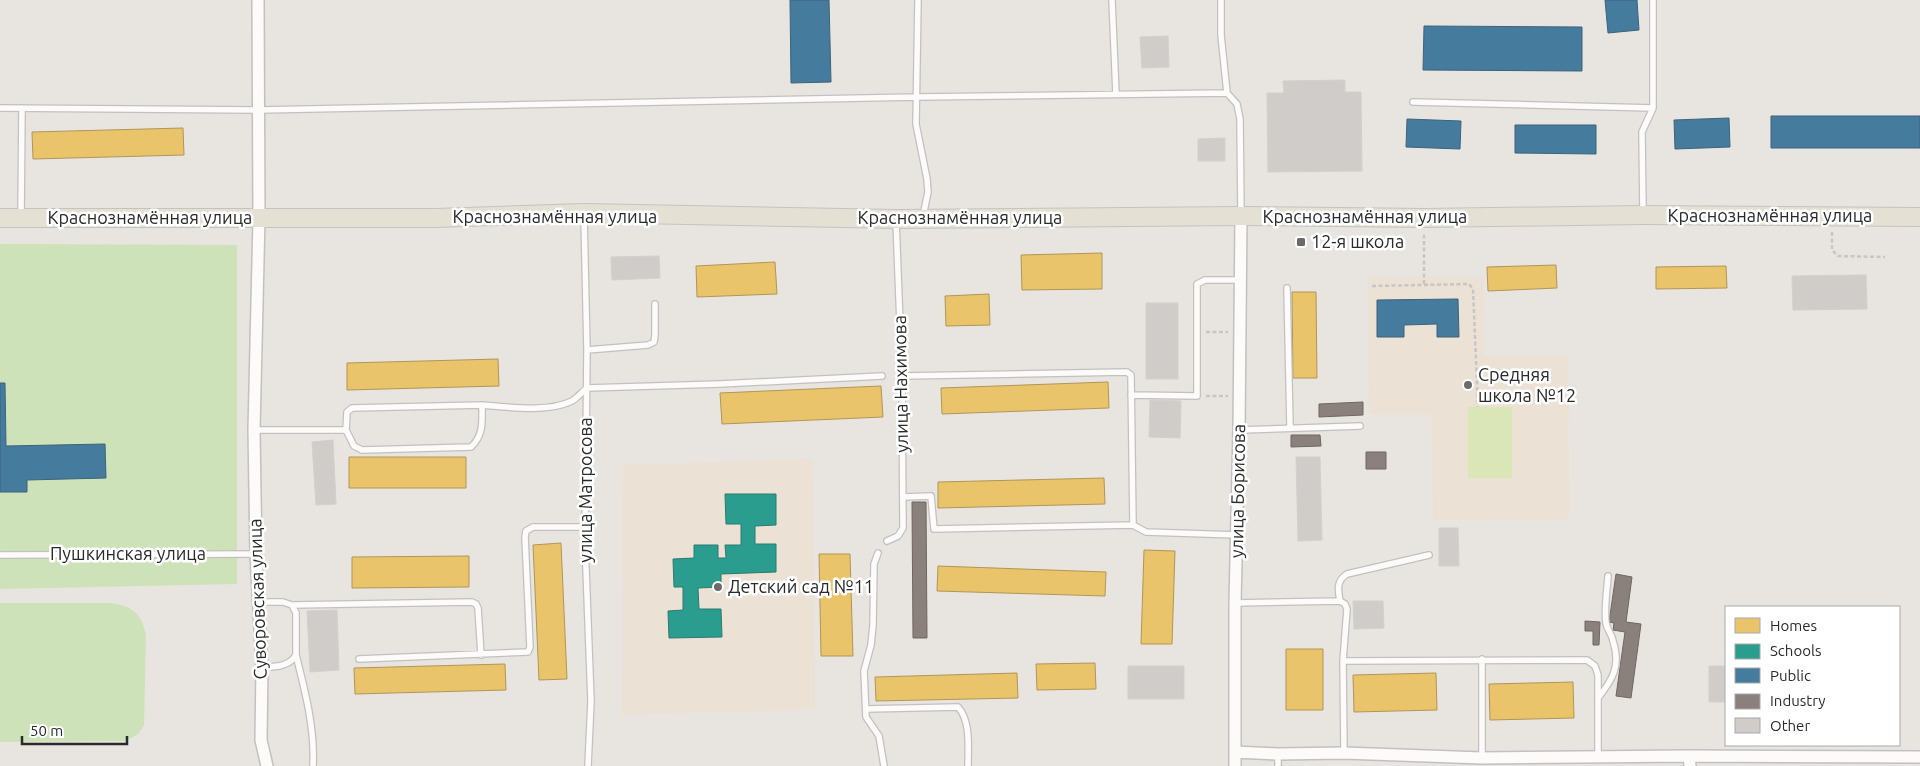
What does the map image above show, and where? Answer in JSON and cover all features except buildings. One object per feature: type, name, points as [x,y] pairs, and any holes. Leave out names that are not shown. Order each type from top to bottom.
[{"type":"main road","name":"Краснознамённая улица","points":[[0,218],[436,218],[584,214],[896,219],[1241,216],[1425,218],[1643,215],[1920,217]]},
{"type":"street","name":"Суворовская улица","points":[[258,0],[259,218],[254,430],[256,554],[262,667],[261,740],[267,766]]},
{"type":"street","name":"улица Борисова","points":[[1235,766],[1235,603],[1241,216]]},
{"type":"street","points":[[1235,752],[1278,754],[1344,753],[1482,758],[1500,761],[1598,756],[1690,761],[1920,756]]},
{"type":"lane","points":[[918,0],[916,124],[928,192],[923,218]]},
{"type":"lane","points":[[1112,0],[1116,94]]},
{"type":"lane","points":[[1221,0],[1221,35],[1228,93],[1237,104],[1240,119],[1241,216]]},
{"type":"lane","points":[[1643,215],[1642,132],[1652,108],[1654,0]]},
{"type":"lane","points":[[0,108],[259,110],[1228,93]]},
{"type":"lane","points":[[1414,102],[1652,108]]},
{"type":"lane","points":[[21,218],[22,108]]},
{"type":"lane","name":"улица Матросова","points":[[584,214],[587,350],[586,527],[591,701],[588,766]]},
{"type":"lane","name":"улица Нахимова","points":[[887,541],[898,536],[902,528],[903,497],[902,376],[896,219]]},
{"type":"lane","points":[[1131,395],[1197,396],[1197,284],[1205,280],[1240,280]]},
{"type":"lane","points":[[1287,288],[1290,427]]},
{"type":"lane","points":[[587,350],[648,345],[654,342],[654,304]]},
{"type":"lane","points":[[902,376],[1127,372],[1131,375],[1133,525]]},
{"type":"lane","points":[[482,405],[482,431],[477,441],[470,447],[362,450],[354,446],[346,430],[347,412],[352,408],[482,405],[528,408],[554,406],[573,400],[587,388],[882,376]]},
{"type":"lane","points":[[1239,430],[1360,426]]},
{"type":"lane","points":[[254,430],[346,430]]},
{"type":"lane","points":[[903,497],[931,496],[934,529],[1133,525],[1146,532],[1237,535]]},
{"type":"lane","points":[[360,659],[521,654],[528,652],[530,647],[526,531],[533,527],[586,527]]},
{"type":"lane","points":[[878,553],[874,564],[871,645],[864,671],[866,717],[879,736],[884,766]]},
{"type":"lane","name":"Пушкинская улица","points":[[0,555],[256,554]]},
{"type":"lane","points":[[1344,753],[1343,661],[1347,609],[1340,601],[1339,583],[1341,578],[1347,574],[1429,555]]},
{"type":"lane","points":[[1598,698],[1610,683],[1616,669],[1616,650],[1613,638],[1607,629],[1606,620],[1608,576]]},
{"type":"lane","points":[[1235,603],[1340,601]]},
{"type":"lane","points":[[258,602],[283,602],[292,605],[472,602],[478,608],[481,655]]},
{"type":"lane","points":[[292,605],[296,613],[296,655],[308,702],[313,766]]},
{"type":"lane","points":[[262,667],[279,667],[288,663],[296,655]]},
{"type":"lane","points":[[1482,660],[1482,758]]},
{"type":"lane","points":[[1343,661],[1587,660],[1597,670],[1598,756]]},
{"type":"lane","points":[[866,709],[958,707],[964,713],[968,766]]},
{"type":"lane","points":[[1278,754],[1278,766]]},
{"type":"path","points":[[1832,215],[1832,250],[1834,254],[1845,257],[1885,257]]},
{"type":"path","points":[[1424,284],[1425,218]]},
{"type":"path","points":[[1372,286],[1469,284],[1473,289],[1478,407]]},
{"type":"path","points":[[1196,332],[1239,332]]},
{"type":"path","points":[[1197,396],[1239,397]]},
{"type":"shaded area","name":"Средняя школа №12","points":[[1368,277],[1483,277],[1484,356],[1568,356],[1569,519],[1433,520],[1432,414],[1369,414]]},
{"type":"shaded area","name":"Детский сад №11","points":[[813,459],[815,709],[622,715],[623,465]]},
{"type":"green space","points":[[0,244],[237,245],[237,584],[0,589]]},
{"type":"green space","points":[[1468,407],[1512,407],[1512,478],[1468,478]]},
{"type":"green space","points":[[0,603],[110,603],[125,606],[135,612],[142,621],[146,635],[144,725],[138,734],[126,741],[0,742]]},
{"type":"place","name":"12-я школа","points":[[1301,242]]},
{"type":"place","name":"Средняя школа №12","points":[[1468,385]]},
{"type":"place","name":"Детский сад №11","points":[[718,587]]}]
